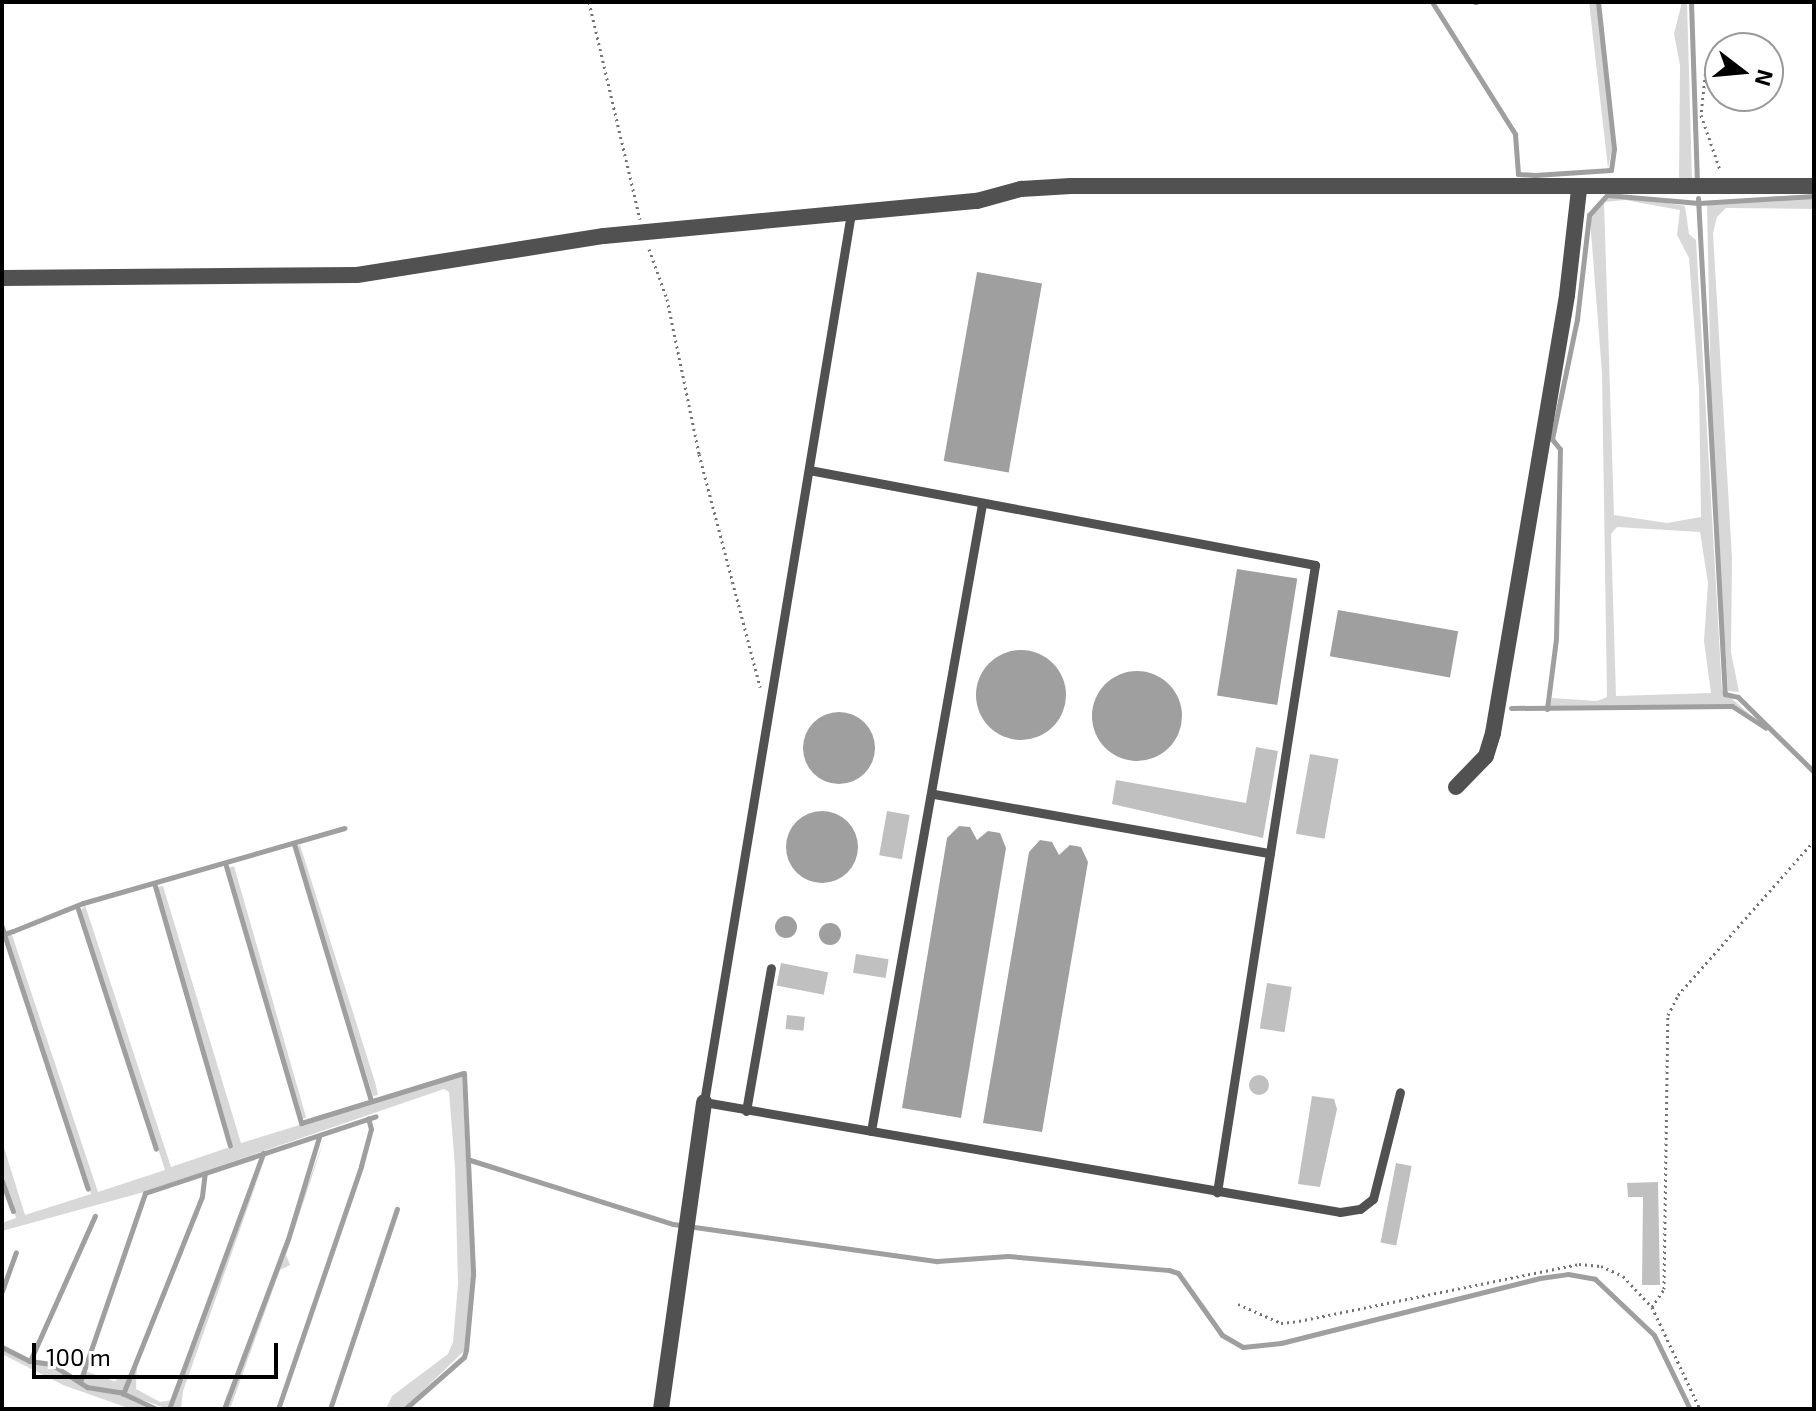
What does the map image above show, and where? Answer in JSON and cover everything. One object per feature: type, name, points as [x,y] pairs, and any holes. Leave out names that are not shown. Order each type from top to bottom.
[{"type":"street","points":[[2,278],[357,275],[643,232],[851,213],[1071,186],[1579,189],[1814,186]]},
{"type":"street","points":[[1456,787],[1486,756],[1493,733],[1567,295],[1579,189]]},
{"type":"street","points":[[661,1409],[704,1102]]},
{"type":"lane","points":[[851,213],[704,1102],[1340,1212],[1360,1209],[1373,1199],[1400,1092]]},
{"type":"lane","points":[[809,470],[1315,565],[1217,1192]]},
{"type":"lane","points":[[871,1131],[934,794],[982,504]]},
{"type":"lane","points":[[934,794],[1270,853]]},
{"type":"lane","points":[[746,1111],[771,968]]},
{"type":"path","points":[[589,2],[643,232],[667,299],[699,454],[755,675],[770,712]]},
{"type":"path","points":[[1704,87],[1701,115],[1728,187]]},
{"type":"path","points":[[1652,1307],[1664,1289],[1668,1015],[1678,995],[1814,841]]},
{"type":"path","points":[[1238,1304],[1281,1323],[1579,1264],[1601,1266],[1623,1276],[1652,1307],[1700,1409]]},
{"type":"shaded area","points":[[1589,2],[1596,2],[1599,21],[1612,149],[1608,168]]},
{"type":"shaded area","points":[[1682,2],[1687,2],[1692,180],[1679,179],[1680,65],[1674,34]]},
{"type":"shaded area","points":[[1636,197],[1685,206],[1689,234],[1696,240],[1722,690],[1764,727],[1733,705],[1550,706],[1552,698],[1597,701],[1607,697],[1602,373],[1590,219],[1605,198]],"holes":[[[1625,200],[1680,210],[1677,235],[1689,258],[1699,388],[1701,517],[1667,523],[1614,515],[1604,202]],[[1617,527],[1700,532],[1708,583],[1704,641],[1711,693],[1616,696],[1611,534]]]},
{"type":"shaded area","points":[[1814,198],[1814,209],[1726,208],[1717,217],[1713,233],[1732,558],[1731,652],[1739,692],[1728,691],[1712,448],[1707,205]]},
{"type":"shaded area","points":[[977,272],[1042,283],[1009,473],[944,461]]},
{"type":"shaded area","points":[[1237,569],[1297,579],[1277,705],[1217,695]]},
{"type":"shaded area","points":[[1338,610],[1458,631],[1450,677],[1330,656]]},
{"type":"shaded area","points":[[1021,650],[1038,654],[1053,663],[1062,678],[1066,695],[1062,712],[1053,727],[1038,736],[1021,740],[1004,736],[989,727],[980,712],[976,695],[980,678],[989,663],[1004,654]]},
{"type":"shaded area","points":[[1137,671],[1154,674],[1169,684],[1179,699],[1182,716],[1179,733],[1169,748],[1154,758],[1137,761],[1120,758],[1105,748],[1095,733],[1092,716],[1095,699],[1105,684],[1120,674]]},
{"type":"shaded area","points":[[839,712],[859,718],[869,728],[875,748],[869,768],[859,778],[839,784],[819,778],[809,768],[803,748],[809,728],[819,718]]},
{"type":"shaded area","points":[[822,811],[842,817],[852,827],[858,847],[852,867],[842,877],[822,883],[802,877],[792,867],[786,847],[792,827],[802,817]]},
{"type":"shaded area","points":[[959,826],[970,827],[977,840],[988,831],[1000,833],[1006,848],[961,1118],[902,1108],[947,838]]},
{"type":"shaded area","points":[[1040,840],[1052,842],[1059,855],[1070,845],[1081,847],[1088,862],[1042,1132],[983,1123],[1029,852]]},
{"type":"shaded area","points":[[300,845],[378,1095],[373,1096],[296,846]]},
{"type":"shaded area","points":[[234,866],[306,1118],[301,1119],[229,867]]},
{"type":"shaded area","points":[[163,886],[241,1143],[462,1075],[472,1275],[465,1350],[404,1409],[386,1409],[392,1396],[448,1354],[453,1342],[458,1284],[455,1167],[449,1092],[444,1089],[144,1192],[2,1231],[2,1223],[16,1218],[2,1174],[2,1141],[25,1215],[91,1194],[7,935],[12,935],[98,1192],[165,1170],[81,910],[85,905],[171,1167],[233,1146],[157,887]]},
{"type":"shaded area","points":[[782,916],[790,916],[797,927],[790,938],[782,938],[775,931],[775,923]]},
{"type":"shaded area","points":[[826,923],[834,923],[841,934],[834,945],[826,945],[819,938],[819,930]]},
{"type":"shaded area","points":[[325,1137],[286,1255],[290,1265],[280,1270],[230,1409],[225,1409]]},
{"type":"shaded area","points":[[267,1153],[183,1391],[181,1409],[171,1409]]},
{"type":"shaded area","points":[[2,1348],[29,1363],[50,1365],[87,1388],[120,1394],[149,1409],[131,1409],[63,1385],[2,1354]]},
{"type":"shaded area","points":[[137,1364],[136,1389],[160,1402],[172,1400],[168,1409],[126,1394]]},
{"type":"shaded area","points":[[85,1371],[114,1381],[130,1374],[123,1392],[82,1382]]},
{"type":"building","points":[[1256,747],[1278,751],[1263,838],[1112,804],[1116,780],[1246,803]]},
{"type":"building","points":[[1310,754],[1339,759],[1324,839],[1296,834]]},
{"type":"building","points":[[887,811],[910,815],[902,859],[879,855]]},
{"type":"building","points":[[856,954],[889,959],[886,978],[853,973]]},
{"type":"building","points":[[781,963],[828,972],[824,995],[777,986]]},
{"type":"building","points":[[1267,983],[1292,987],[1284,1032],[1260,1028]]},
{"type":"building","points":[[787,1015],[805,1017],[803,1031],[786,1029]]},
{"type":"building","points":[[1255,1075],[1263,1075],[1269,1085],[1263,1095],[1255,1095],[1249,1089],[1249,1081]]},
{"type":"building","points":[[1312,1096],[1334,1099],[1337,1109],[1320,1187],[1298,1184]]},
{"type":"building","points":[[1396,1163],[1412,1166],[1396,1246],[1381,1243]]},
{"type":"building","points":[[1658,1182],[1660,1285],[1642,1285],[1643,1197],[1628,1197],[1627,1183]]},
{"type":"waterway","points":[[1432,2],[1515,134],[1518,174],[1535,175],[1611,170],[1614,149],[1598,2]]},
{"type":"waterway","points":[[1691,2],[1697,180]]},
{"type":"waterway","points":[[1547,709],[1556,639],[1560,449],[1552,439],[1577,319],[1589,215],[1607,195],[1699,203],[1814,196]]},
{"type":"waterway","points":[[1698,198],[1725,694],[1738,697],[1814,772]]},
{"type":"waterway","points":[[1511,708],[1732,706],[1766,728]]},
{"type":"waterway","points":[[2,927],[4,934],[83,903],[344,828]]},
{"type":"waterway","points":[[294,844],[371,1100]]},
{"type":"waterway","points":[[226,866],[301,1123],[464,1073],[473,1275],[466,1350],[464,1357],[405,1409]]},
{"type":"waterway","points":[[155,886],[230,1145]]},
{"type":"waterway","points":[[78,909],[156,1149]]},
{"type":"waterway","points":[[4,934],[88,1189]]},
{"type":"waterway","points":[[80,1382],[145,1193],[376,1116]]},
{"type":"waterway","points":[[278,1409],[361,1166],[371,1129],[368,1118]]},
{"type":"waterway","points":[[224,1409],[288,1239],[319,1137]]},
{"type":"waterway","points":[[169,1409],[263,1153]]},
{"type":"waterway","points":[[470,1160],[673,1224],[937,1261],[1008,1256],[1169,1270],[1178,1273],[1222,1335],[1243,1347],[1281,1343],[1540,1278],[1568,1274],[1595,1279],[1654,1335],[1690,1409]]},
{"type":"waterway","points":[[123,1394],[202,1196],[205,1173]]},
{"type":"waterway","points":[[2,1181],[13,1211]]},
{"type":"waterway","points":[[330,1409],[397,1209]]},
{"type":"waterway","points":[[30,1361],[95,1216]]},
{"type":"waterway","points":[[2,1291],[16,1252]]},
{"type":"waterway","points":[[2,1347],[30,1361],[51,1364],[87,1387],[120,1392],[156,1409]]}]
